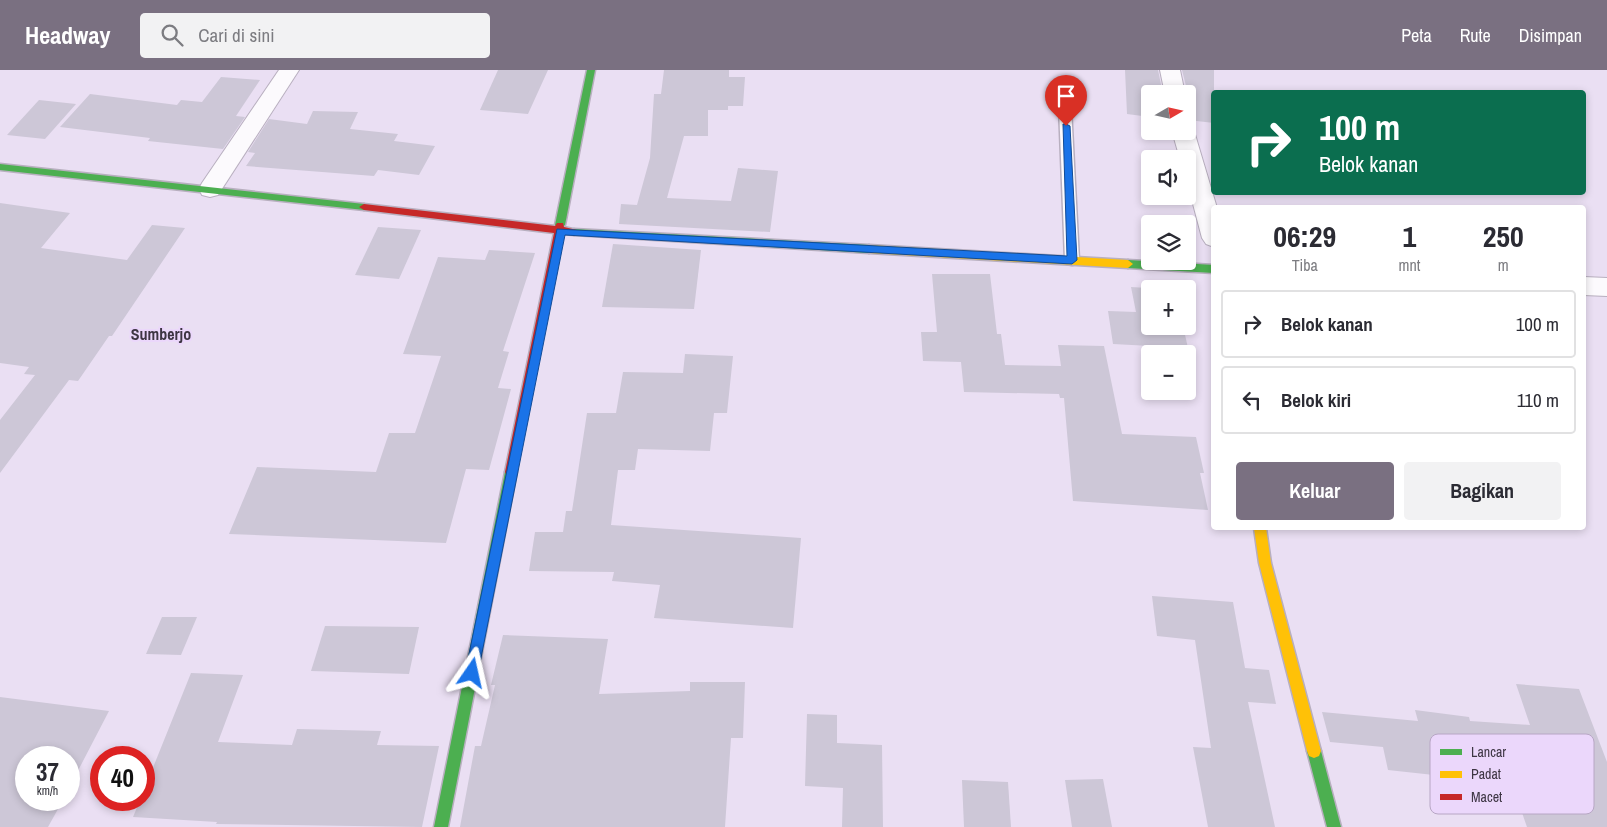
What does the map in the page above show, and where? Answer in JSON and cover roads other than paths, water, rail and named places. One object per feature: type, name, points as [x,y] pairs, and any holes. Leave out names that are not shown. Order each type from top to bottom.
[{"type":"street","points":[[210,188],[289,70]]},
{"type":"street","points":[[441,827],[591,70]]},
{"type":"street","points":[[1170,70],[1173,85]]},
{"type":"street","points":[[1186,140],[1211,228]]},
{"type":"street","points":[[0,167],[210,188],[560,231],[1211,269]]},
{"type":"street","points":[[1586,286],[1607,287]]},
{"type":"street","points":[[1260,530],[1265,563],[1334,827]]},
{"type":"lane","points":[[1065,108],[1072,260]]},
{"type":"district","name":"Sumberjo","points":[[161,334]]}]
